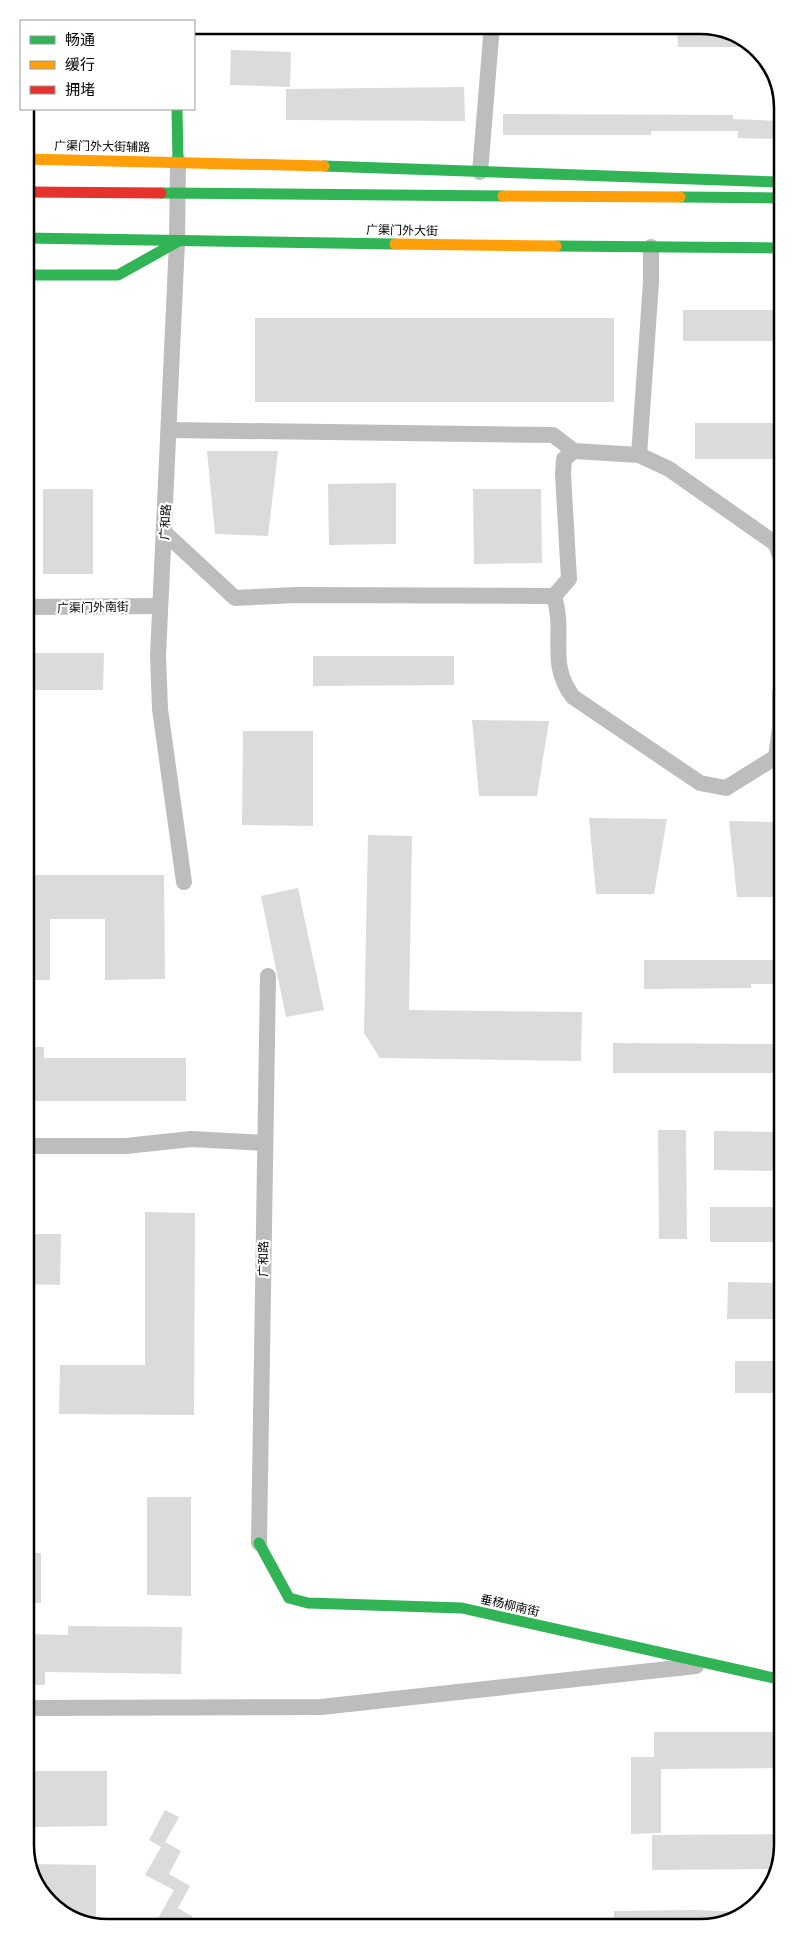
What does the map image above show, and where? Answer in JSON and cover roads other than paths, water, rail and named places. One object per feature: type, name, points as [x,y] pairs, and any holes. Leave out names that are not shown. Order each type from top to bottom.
[{"type":"main road","points":[[177,110],[178,161],[774,182]]},
{"type":"main road","name":"广渠门外大街辅路","points":[[34,159],[178,161]]},
{"type":"main road","points":[[34,192],[774,198]]},
{"type":"main road","name":"广渠门外大街","points":[[34,238],[177,242],[774,248]]},
{"type":"main road","points":[[34,274],[118,275],[177,242]]},
{"type":"main road","name":"垂杨柳南街","points":[[259,1543],[289,1598],[308,1604],[462,1608],[774,1678]]},
{"type":"street","points":[[480,172],[491,34]]},
{"type":"street","name":"广和路","points":[[178,161],[177,242],[158,656],[160,709],[184,882]]},
{"type":"street","points":[[639,455],[651,282],[651,247]]},
{"type":"street","points":[[169,430],[553,435],[574,451],[639,455],[669,469],[774,543]]},
{"type":"street","points":[[165,533],[235,598],[296,595],[554,596],[570,579],[563,474],[564,459],[574,451]]},
{"type":"street","points":[[554,596],[558,610],[558,671],[563,684],[573,698],[700,783],[726,788],[774,758]]},
{"type":"street","name":"广渠门外南街","points":[[34,607],[159,606]]},
{"type":"street","name":"广和路","points":[[259,1543],[268,976]]},
{"type":"street","points":[[34,1146],[126,1146],[191,1139],[265,1143]]},
{"type":"street","points":[[34,1708],[321,1706],[711,1664]]}]
